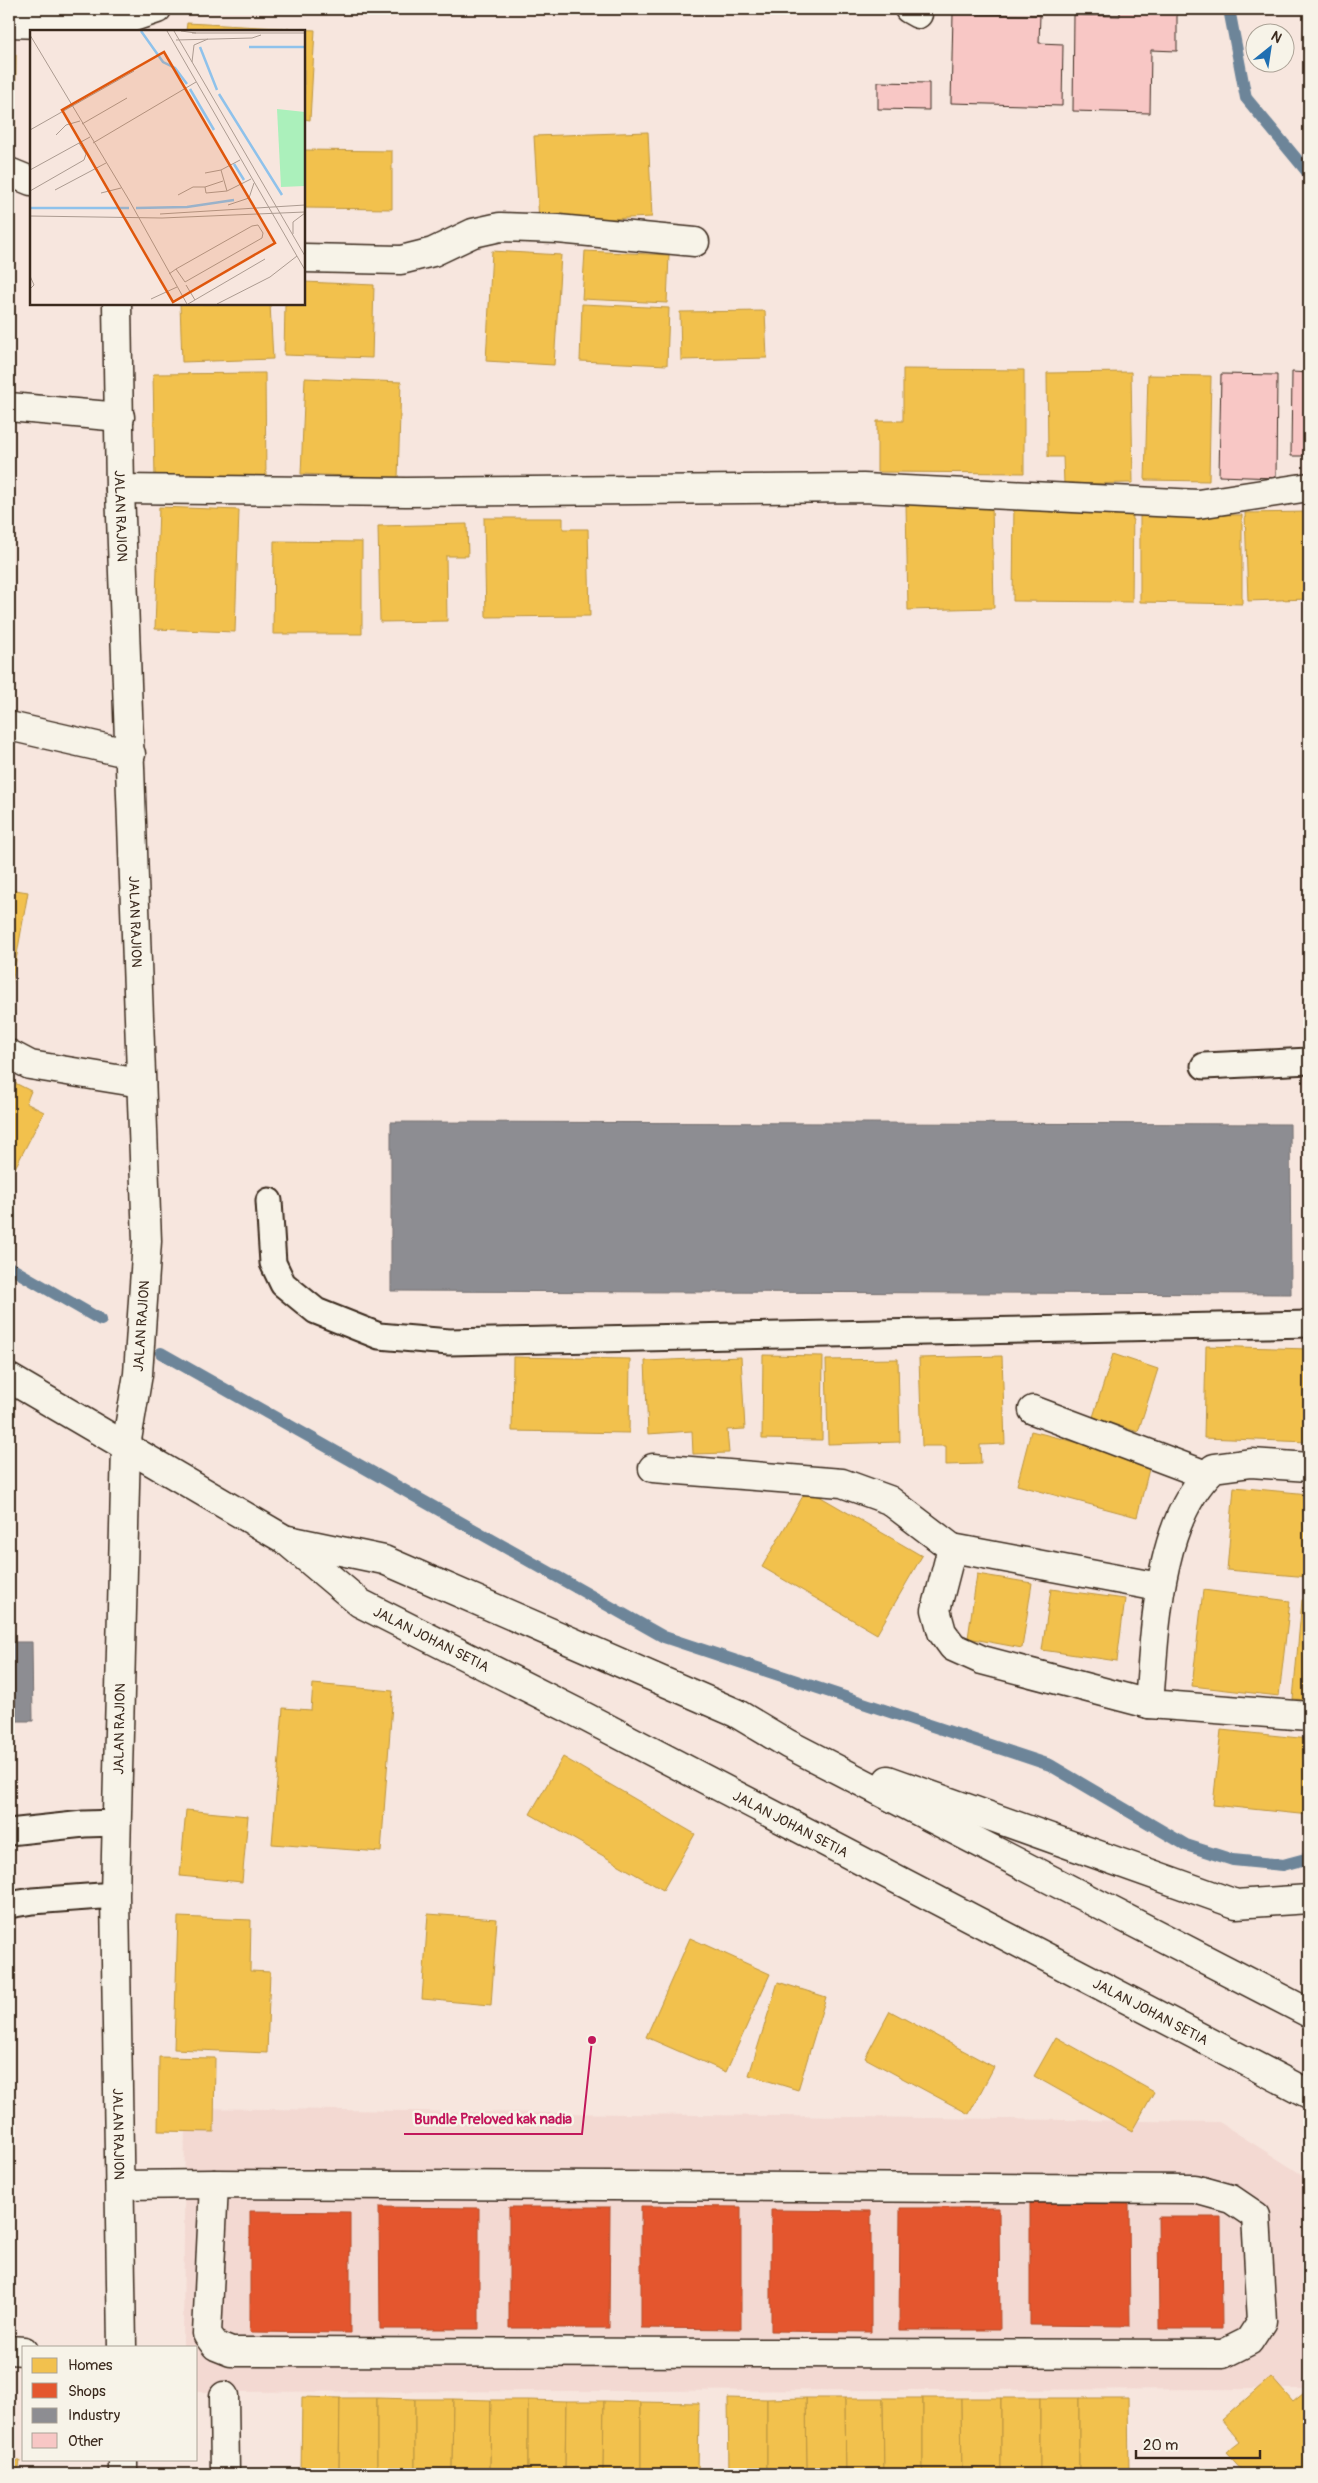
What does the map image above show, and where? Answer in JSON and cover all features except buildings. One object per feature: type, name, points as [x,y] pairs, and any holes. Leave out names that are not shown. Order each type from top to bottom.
[{"type":"street","points":[[9,23],[106,22],[157,9]]},
{"type":"street","points":[[9,172],[30,181]]},
{"type":"street","points":[[305,258],[401,260],[434,252],[473,233],[500,227],[558,229],[695,242]]},
{"type":"street","name":"JALAN RAJION","points":[[117,305],[120,489],[147,1241],[138,1374],[126,1446],[116,1823],[115,1895],[121,2185],[122,2346]]},
{"type":"street","points":[[9,407],[120,417]]},
{"type":"street","points":[[120,489],[416,492],[863,488],[1198,504],[1309,487]]},
{"type":"street","points":[[9,726],[131,754]]},
{"type":"street","points":[[9,1054],[30,1065],[141,1083]]},
{"type":"street","name":"JALAN JOHAN SETIA","points":[[9,1378],[284,1539],[360,1603],[610,1730],[1309,2094]]},
{"type":"street","points":[[1033,1410],[1206,1475]]},
{"type":"street","points":[[1149,1704],[1159,1587],[1185,1503],[1206,1475],[1214,1468],[1252,1463],[1309,1467]]},
{"type":"street","points":[[653,1468],[842,1483],[889,1500],[952,1548],[1159,1587]]},
{"type":"street","name":"JALAN JOHAN SETIA","points":[[284,1539],[384,1560],[736,1713],[788,1744],[1309,2013]]},
{"type":"street","points":[[952,1548],[936,1610],[942,1632],[953,1647],[982,1660],[1149,1704],[1309,1716]]},
{"type":"street","points":[[788,1744],[1236,1904],[1309,1899]]},
{"type":"street","points":[[121,2185],[214,2184],[1195,2189],[1231,2199],[1256,2216],[1262,2320],[1249,2342],[1223,2354],[231,2352],[216,2346],[207,2334],[214,2184]]},
{"type":"street","points":[[9,2350],[22,2352]]},
{"type":"street","points":[[224,2396],[224,2474]]},
{"type":"street","points":[[122,2460],[122,2474]]},
{"type":"lane","points":[[1204,1066],[1309,1061]]},
{"type":"lane","points":[[269,1201],[273,1263],[283,1284],[316,1312],[379,1336],[449,1342],[1309,1324]]},
{"type":"lane","points":[[9,1832],[53,1826],[116,1823]]},
{"type":"lane","points":[[9,1905],[32,1901],[115,1895]]},
{"type":"shaded area","points":[[185,2108],[1219,2122],[1309,2179],[1309,2389],[198,2392],[198,2346],[183,2346]]},
{"type":"waterway","points":[[1229,9],[1246,98],[1309,174]]},
{"type":"waterway","points":[[9,1267],[101,1320]]},
{"type":"waterway","points":[[161,1353],[664,1637],[1050,1765],[1186,1845],[1233,1860],[1283,1865],[1309,1858]]},
{"type":"place","name":"Bundle Preloved kak nadia","points":[[592,2040]]}]
